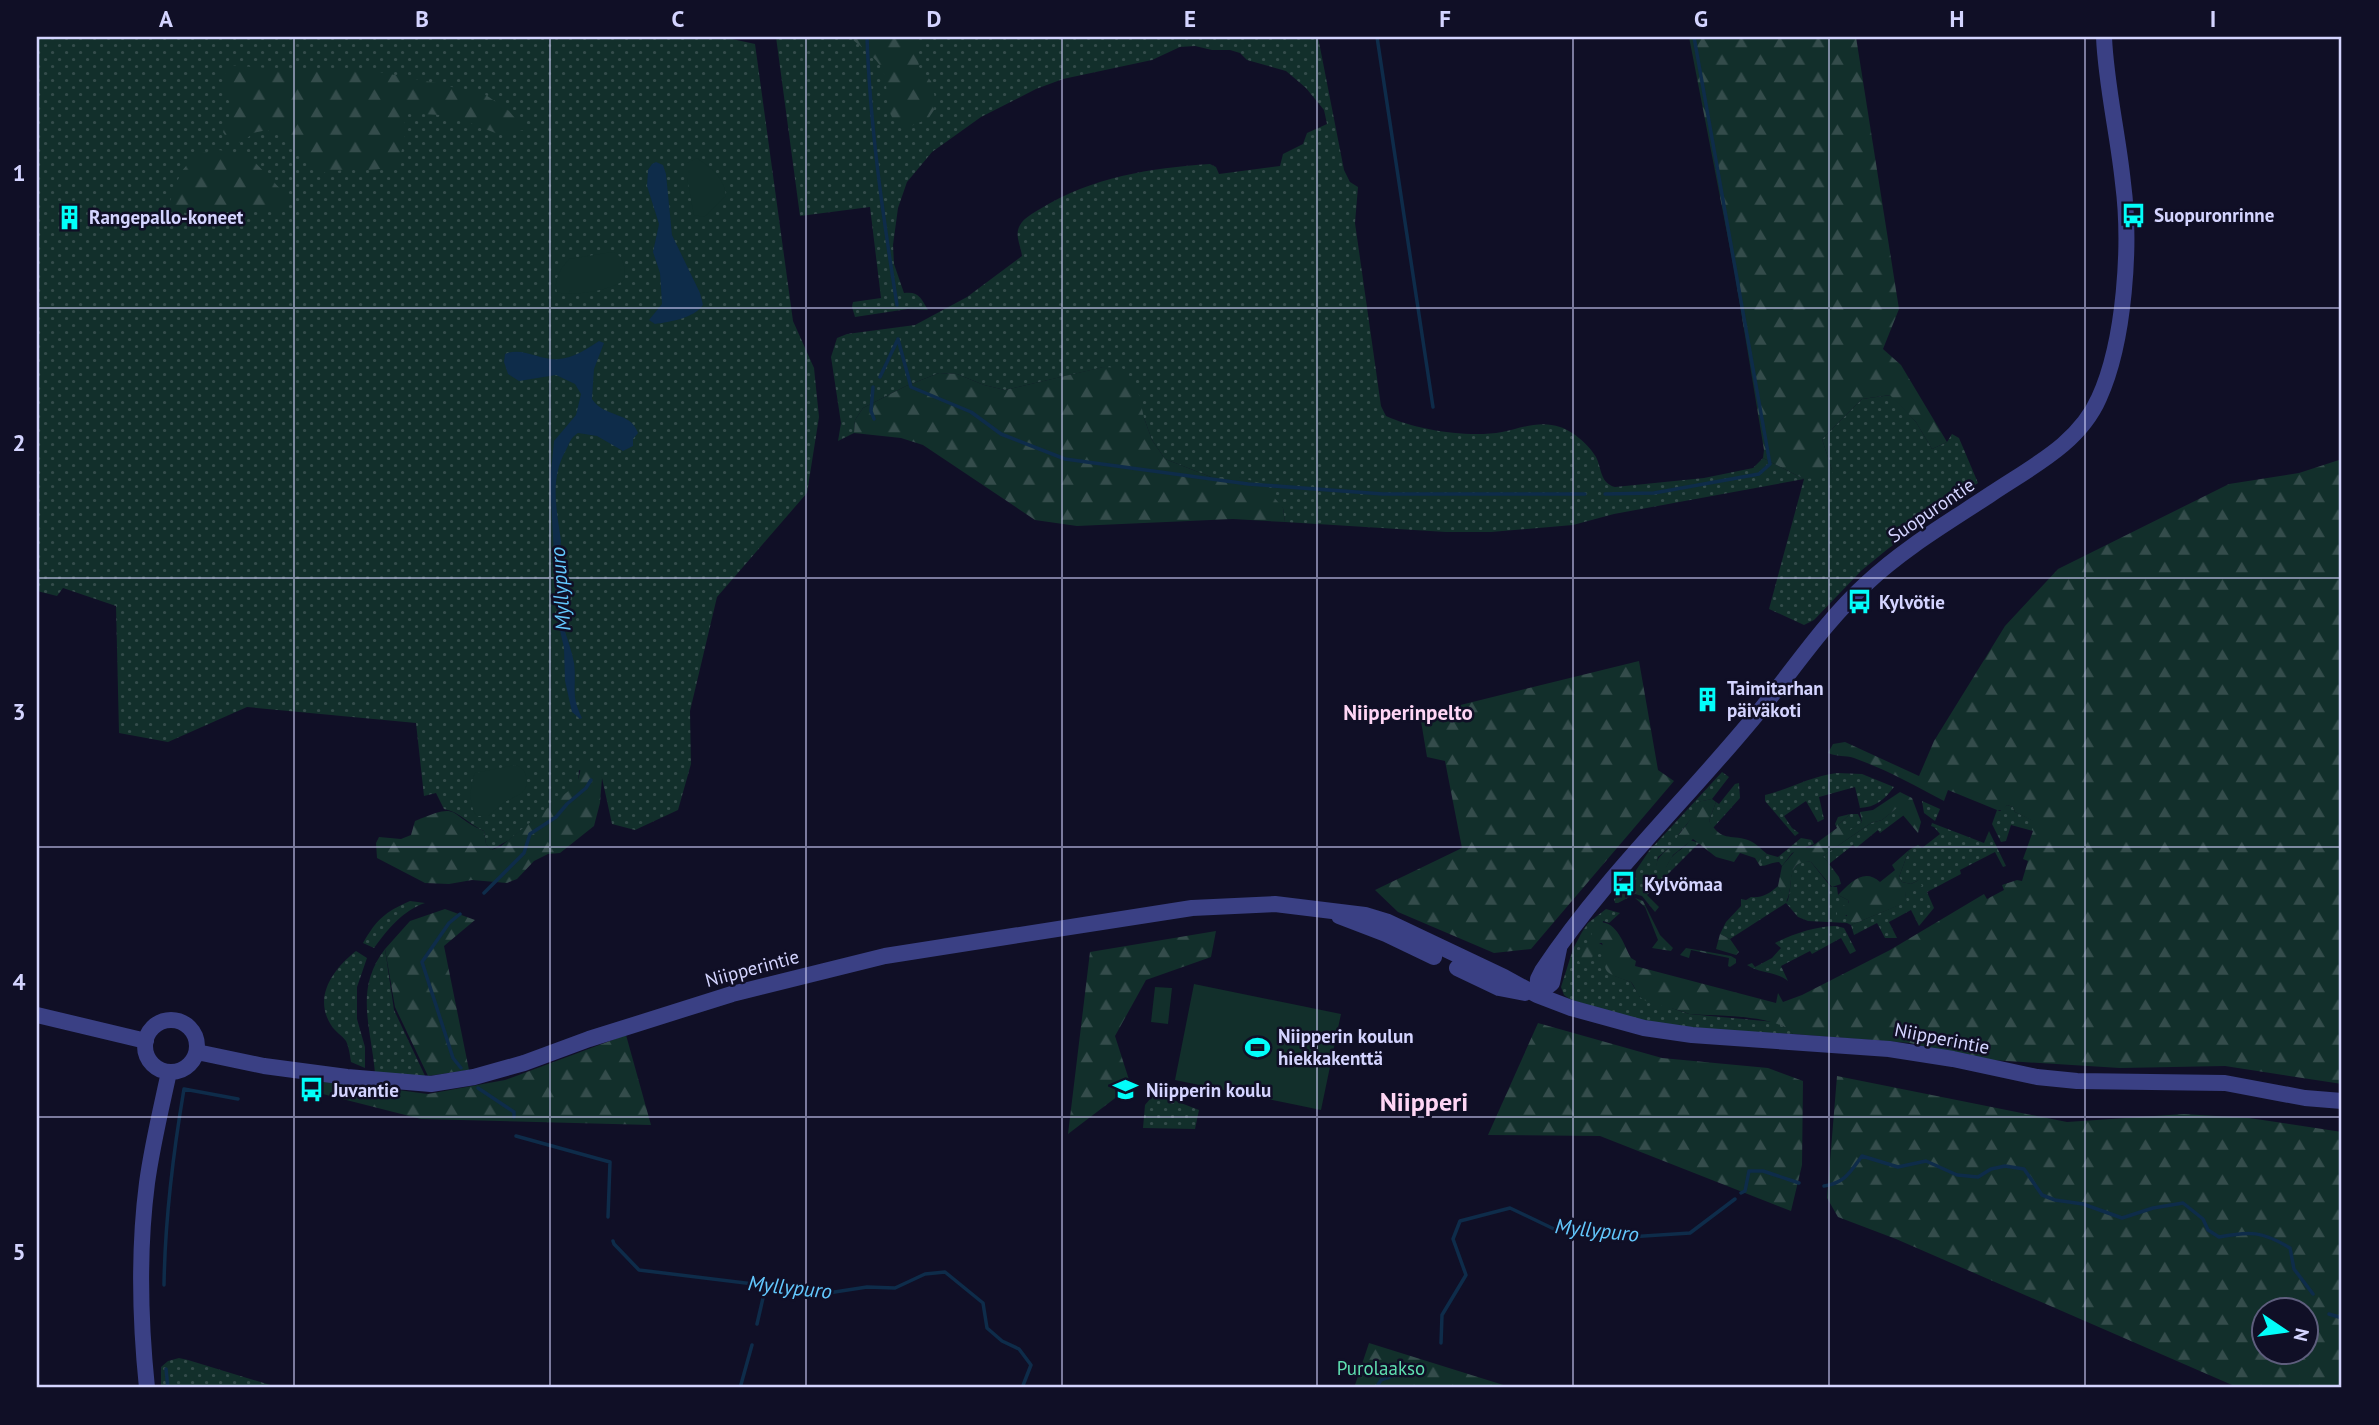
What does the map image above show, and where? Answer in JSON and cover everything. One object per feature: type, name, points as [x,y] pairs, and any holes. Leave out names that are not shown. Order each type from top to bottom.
[{"type":"street","name":"Suopurontie","points":[[1537,995],[1552,983],[1557,969],[1559,947],[1614,875],[1734,742],[1827,624],[1854,595],[1922,540],[2050,456],[2068,441],[2093,410],[2107,378],[2113,353],[2126,248],[2124,185],[2104,37]]},
{"type":"street","name":"Niipperintie","points":[[197,1052],[264,1066],[431,1084],[474,1077],[732,994],[885,956],[1192,908],[1275,904],[1327,910],[1346,920],[1386,934],[1499,988],[1537,995],[1609,1020],[1692,1035],[1889,1049],[2037,1077],[2077,1081],[2225,1083],[2305,1098],[2342,1101]]},
{"type":"street","points":[[37,1015],[146,1041]]},
{"type":"street","points":[[163,1021],[181,1022],[194,1034],[197,1052],[186,1067],[169,1072],[160,1070],[148,1058],[146,1041],[149,1032],[163,1021]]},
{"type":"street","points":[[147,1388],[140,1295],[144,1227],[152,1153],[169,1072]]},
{"type":"green space","points":[[37,37],[723,37],[755,44],[793,321],[814,368],[819,417],[807,493],[717,597],[690,711],[691,764],[678,810],[635,830],[612,824],[602,778],[579,770],[578,784],[509,840],[491,850],[486,844],[484,831],[444,809],[436,793],[424,796],[416,723],[247,707],[168,742],[119,733],[116,606],[63,588],[57,596],[37,591]]},
{"type":"green space","points":[[776,37],[1318,37],[1344,170],[1350,182],[1358,187],[1355,223],[1381,406],[1386,416],[1443,432],[1474,434],[1502,432],[1538,424],[1560,427],[1575,435],[1589,448],[1596,457],[1604,479],[1615,487],[1704,478],[1753,468],[1763,458],[1804,479],[1614,514],[1573,525],[1491,532],[1446,532],[1285,522],[1283,508],[1239,477],[1211,477],[1165,459],[1152,440],[1144,418],[1104,367],[1005,390],[957,374],[939,373],[863,408],[855,420],[854,433],[838,441],[841,423],[831,357],[837,338],[847,334],[915,325],[967,297],[1022,256],[1018,233],[1024,220],[1034,212],[1080,189],[1122,176],[1165,168],[1210,164],[1216,167],[1219,174],[1280,166],[1283,154],[1303,144],[1307,133],[1327,124],[1324,110],[1306,88],[1286,71],[1247,60],[1240,53],[1230,50],[1180,47],[1152,60],[1063,79],[1036,89],[981,117],[932,152],[907,182],[898,208],[893,245],[894,264],[904,293],[916,294],[928,310],[908,309],[855,317],[853,302],[881,298],[870,207],[800,216]]},
{"type":"green space","points":[[850,37],[916,37],[919,67],[931,81],[935,98],[934,110],[928,119],[906,128],[892,118],[882,69],[872,56]]},
{"type":"green space","points":[[1689,37],[1856,37],[1899,309],[1883,349],[1901,365],[1947,442],[1932,449],[1916,422],[1890,395],[1862,399],[1822,439],[1832,477],[1804,479],[1763,458],[1764,450],[1734,269]]},
{"type":"green space","points":[[229,65],[303,71],[359,68],[483,93],[509,111],[525,130],[498,134],[440,115],[404,113],[404,144],[397,163],[378,169],[344,170],[327,174],[309,162],[293,142],[267,130],[253,133],[244,141],[231,145],[223,132],[233,106],[225,95],[223,86]]},
{"type":"green space","points":[[219,150],[248,155],[289,198],[285,209],[186,213],[167,209],[181,172],[196,154]]},
{"type":"green space","points":[[697,158],[720,179],[726,196],[704,217],[694,215],[687,178],[687,163]]},
{"type":"green space","points":[[612,252],[619,256],[624,266],[625,279],[620,283],[592,292],[557,292],[557,278],[569,259]]},
{"type":"green space","points":[[1103,367],[1122,368],[1137,386],[1152,440],[1165,459],[1211,477],[1239,477],[1263,484],[1283,508],[1285,522],[1233,519],[1077,526],[1035,520],[923,445],[901,438],[854,433],[855,420],[863,408],[939,373],[957,374],[1005,390]]},
{"type":"green space","points":[[1891,395],[1916,422],[1932,449],[1947,442],[1952,434],[1959,438],[1978,483],[1967,490],[1967,494],[1862,570],[1814,620],[1804,625],[1769,609],[1804,479],[1832,470],[1822,439],[1862,399]]},
{"type":"green space","points":[[2342,459],[2342,1084],[2225,1066],[2120,1068],[1976,1059],[1910,1043],[1793,1034],[1785,1027],[1760,1019],[1689,1014],[1644,1000],[1631,982],[1607,972],[1602,943],[1599,943],[1589,964],[1586,966],[1579,962],[1597,922],[1604,922],[1618,934],[1631,958],[1636,961],[1635,966],[1776,1003],[1778,993],[1783,1002],[1890,950],[1984,894],[1987,899],[2004,890],[2002,885],[2022,881],[2028,861],[2023,859],[2033,831],[2033,821],[2015,812],[2013,807],[2007,805],[2003,810],[1997,810],[1948,790],[1944,801],[1866,762],[1828,753],[1833,744],[1845,742],[1919,776],[1934,741],[2005,626],[2058,569],[2229,484],[2299,473]]},
{"type":"green space","points":[[1639,661],[1658,770],[1674,781],[1531,949],[1494,953],[1398,912],[1375,890],[1462,848],[1445,761],[1427,757],[1420,715]]},
{"type":"green space","points":[[582,764],[590,765],[602,778],[600,803],[594,826],[560,853],[548,854],[534,861],[517,879],[507,883],[472,880],[449,884],[425,883],[377,858],[376,843],[379,837],[401,839],[411,835],[415,821],[447,811],[484,831],[486,844],[491,850],[500,847],[577,784]]},
{"type":"green space","points":[[515,765],[522,769],[526,776],[524,791],[488,816],[477,816],[472,807],[471,795],[475,773]]},
{"type":"green space","points":[[1722,772],[1729,777],[1712,799],[1698,802],[1694,815],[1674,844],[1658,857],[1656,868],[1659,873],[1690,840],[1699,843],[1647,895],[1659,907],[1655,912],[1642,896],[1635,894],[1615,903],[1614,899],[1626,890],[1624,888],[1649,851]]},
{"type":"green space","points":[[1837,773],[1862,774],[1894,787],[1879,802],[1860,808],[1855,787],[1819,797],[1824,819],[1818,822],[1806,801],[1784,816],[1799,833],[1795,836],[1765,801],[1765,795]]},
{"type":"green space","points":[[1739,783],[1740,798],[1713,828],[1709,821],[1716,802],[1719,804],[1735,784]]},
{"type":"green space","points":[[1900,792],[1912,798],[1921,822],[1918,833],[1897,808],[1823,856],[1839,877],[1841,884],[1832,887],[1811,862],[1803,862],[1794,869],[1786,902],[1778,886],[1782,866],[1800,845],[1811,847],[1837,828],[1835,824],[1838,817],[1850,814],[1838,825],[1844,834],[1862,822],[1860,812],[1873,810]]},
{"type":"green space","points":[[1712,799],[1716,802],[1709,821],[1714,828],[1722,835],[1748,840],[1758,846],[1767,854],[1760,866],[1755,858],[1740,853],[1734,862],[1716,857],[1693,839],[1673,855],[1664,871],[1659,874],[1656,865],[1659,858],[1689,822],[1697,802]]},
{"type":"green space","points":[[1922,801],[1940,809],[1935,821],[1924,813]]},
{"type":"green space","points":[[2007,805],[2034,821],[2033,831],[2011,825],[2006,841],[2001,842],[1992,824],[1997,810],[2000,811]]},
{"type":"green space","points":[[1898,807],[1904,815],[1880,833],[1878,830],[1856,848],[1853,845],[1829,864],[1823,856],[1871,823],[1882,820]]},
{"type":"green space","points":[[1850,814],[1858,814],[1862,822],[1844,835],[1838,825]]},
{"type":"green space","points":[[1932,823],[1984,843],[1989,831],[2006,866],[2003,867],[1995,852],[1960,870],[1961,874],[1927,892],[1934,908],[1919,926],[1911,910],[1889,922],[1897,938],[1885,938],[1877,923],[1854,935],[1851,925],[1906,902],[1905,893],[1919,880],[1911,884],[1902,882],[1899,877],[1909,850],[1918,845],[1922,848],[1940,834],[1931,826]]},
{"type":"green space","points":[[1801,838],[1812,840],[1814,844],[1792,853],[1782,866],[1779,862],[1760,866],[1760,861],[1767,854],[1778,857]]},
{"type":"green space","points":[[1909,850],[1899,877],[1902,882],[1911,884],[1919,880],[1922,886],[1905,893],[1907,902],[1851,925],[1847,923],[1847,915],[1837,916],[1837,909],[1849,903],[1838,895],[1847,886],[1863,876],[1880,882],[1895,870],[1892,865]]},
{"type":"green space","points":[[1803,861],[1811,862],[1831,887],[1837,887],[1838,895],[1848,900],[1845,915],[1848,917],[1847,923],[1808,921],[1798,917],[1786,903],[1730,939],[1720,934],[1726,922],[1741,906],[1741,899],[1762,896],[1778,886],[1787,902],[1792,874],[1797,864]]},
{"type":"green space","points":[[1635,898],[1643,901],[1660,935],[1673,948],[1671,951],[1652,948],[1658,940],[1645,907]]},
{"type":"green space","points":[[410,901],[425,903],[402,916],[374,948],[363,943],[382,917]]},
{"type":"green space","points":[[445,909],[475,920],[444,946],[469,1070],[428,1076],[395,1007],[385,949],[410,921]]},
{"type":"green space","points":[[1606,909],[1620,913],[1609,923],[1603,921],[1599,943],[1604,946],[1615,976],[1631,982],[1640,997],[1689,1014],[1775,1022],[1793,1034],[1675,1026],[1571,1000],[1564,995],[1561,987],[1573,949],[1588,923]]},
{"type":"green space","points":[[1836,926],[1844,928],[1856,951],[1850,954],[1841,938],[1812,954],[1810,951],[1781,966],[1788,981],[1747,965],[1752,963],[1755,967],[1772,958],[1781,948],[1775,943],[1813,929]]},
{"type":"green space","points":[[1216,931],[1211,957],[1146,980],[1115,1036],[1131,1086],[1068,1134],[1090,952]]},
{"type":"green space","points":[[1720,934],[1730,939],[1739,952],[1736,955],[1716,949]]},
{"type":"green space","points":[[1686,948],[1731,956],[1736,959],[1736,963],[1730,967],[1729,958],[1691,950],[1689,958],[1680,955]]},
{"type":"green space","points":[[385,949],[394,1010],[426,1078],[375,1073],[367,993],[376,964]]},
{"type":"green space","points":[[356,951],[367,958],[357,987],[357,1019],[365,1047],[365,1068],[351,1062],[346,1041],[331,1025],[324,1004],[328,984],[333,975]]},
{"type":"green space","name":"Niipperin koulun hiekkakenttä","points":[[1194,984],[1341,1014],[1321,1110],[1175,1080]]},
{"type":"green space","points":[[1155,987],[1172,988],[1168,1024],[1151,1022]]},
{"type":"green space","points":[[1538,1023],[1662,1058],[1768,1068],[1803,1081],[1802,1165],[1791,1211],[1600,1136],[1488,1135]]},
{"type":"green space","points":[[626,1035],[651,1125],[421,1119],[315,1092],[323,1080],[428,1094],[505,1080]]},
{"type":"green space","points":[[1837,1076],[2067,1122],[2184,1114],[2249,1118],[2342,1132],[2342,1388],[2239,1388],[1896,1239],[1838,1217],[1827,1198]]},
{"type":"green space","points":[[1155,1093],[1199,1110],[1195,1129],[1143,1128],[1145,1105]]},
{"type":"green space","name":"Purolaakso","points":[[1369,1343],[1513,1388],[1354,1388]]},
{"type":"green space","points":[[179,1358],[280,1388],[161,1388],[161,1367],[168,1361]]},
{"type":"water","points":[[656,162],[663,165],[666,174],[672,235],[700,293],[703,305],[688,316],[655,324],[649,320],[662,304],[660,273],[653,252],[659,224],[647,186],[648,170]]},
{"type":"water","points":[[599,341],[604,343],[594,369],[592,399],[603,409],[630,421],[638,433],[633,439],[633,446],[623,451],[597,436],[578,433],[569,443],[557,473],[556,506],[561,548],[566,564],[568,620],[563,625],[574,663],[575,696],[582,718],[580,719],[572,712],[565,681],[564,648],[559,626],[561,610],[558,603],[562,590],[554,555],[550,482],[554,441],[576,415],[581,394],[575,384],[556,375],[519,381],[508,374],[504,362],[505,354],[512,352],[552,359],[564,358],[580,353]]},
{"type":"waterway","points":[[867,37],[874,138],[897,305]]},
{"type":"waterway","points":[[1377,37],[1433,407]]},
{"type":"waterway","points":[[1605,494],[1654,493],[1759,474],[1770,464],[1694,37]]},
{"type":"waterway","points":[[898,339],[911,387],[971,412],[1001,434],[1065,459],[1248,484],[1383,494],[1585,494]]},
{"type":"waterway","points":[[880,377],[897,341]]},
{"type":"waterway","points":[[873,387],[871,411],[874,419]]},
{"type":"waterway","name":"Myllypuro","points":[[484,893],[524,853],[530,834],[556,817],[591,780]]},
{"type":"waterway","name":"Myllypuro","points":[[460,914],[449,923],[422,962],[453,1058],[461,1068]]},
{"type":"waterway","name":"Myllypuro","points":[[478,1088],[514,1112],[514,1117]]},
{"type":"waterway","points":[[164,1285],[170,1187],[184,1089],[238,1099]]},
{"type":"waterway","name":"Myllypuro","points":[[516,1136],[610,1162],[608,1217]]},
{"type":"waterway","name":"Myllypuro","points":[[1824,1186],[1842,1179],[1862,1156],[1898,1167],[1926,1161],[1957,1175],[1978,1177],[1991,1169],[2005,1166],[2024,1169],[2042,1195],[2083,1204],[2122,1218],[2153,1208],[2183,1203],[2203,1219],[2208,1230],[2219,1237],[2263,1235],[2290,1248],[2294,1269],[2313,1294]]},
{"type":"waterway","name":"Myllypuro","points":[[1741,1193],[1745,1191],[1749,1171],[1763,1171],[1799,1183]]},
{"type":"waterway","name":"Myllypuro","points":[[1441,1343],[1442,1315],[1466,1275],[1453,1239],[1460,1221],[1510,1208],[1554,1229],[1629,1237],[1690,1233],[1735,1199]]},
{"type":"waterway","name":"Myllypuro","points":[[613,1241],[639,1270],[828,1293],[867,1287],[895,1288],[925,1274],[945,1272],[983,1303],[987,1328],[1002,1341],[1019,1349],[1031,1365],[1022,1388]]},
{"type":"waterway","points":[[757,1324],[766,1285]]},
{"type":"waterway","name":"Myllypuro","points":[[2329,1314],[2342,1318]]},
{"type":"waterway","points":[[740,1388],[752,1345]]},
{"type":"waterway","name":"Myllypuro","points":[[1376,1388],[1381,1380],[1421,1365]]},
{"type":"waterway","points":[[166,1369],[168,1388]]},
{"type":"place","name":"Suopuronrinne","points":[[2134,215]]},
{"type":"place","name":"Rangepallo-koneet","points":[[69,217]]},
{"type":"place","name":"Kylvötie","points":[[1859,602]]},
{"type":"place","name":"Taimitarhan päiväkoti","points":[[1707,699]]},
{"type":"place","name":"Kylvömaa","points":[[1624,884]]},
{"type":"place","name":"Niipperin koulun hiekkakenttä","points":[[1258,1047]]},
{"type":"place","name":"Juvantie","points":[[312,1090]]},
{"type":"place","name":"Niipperin koulu","points":[[1126,1090]]},
{"type":"district","name":"Niipperinpelto","points":[[1408,712]]},
{"type":"district","name":"Niipperi","points":[[1424,1101]]}]
